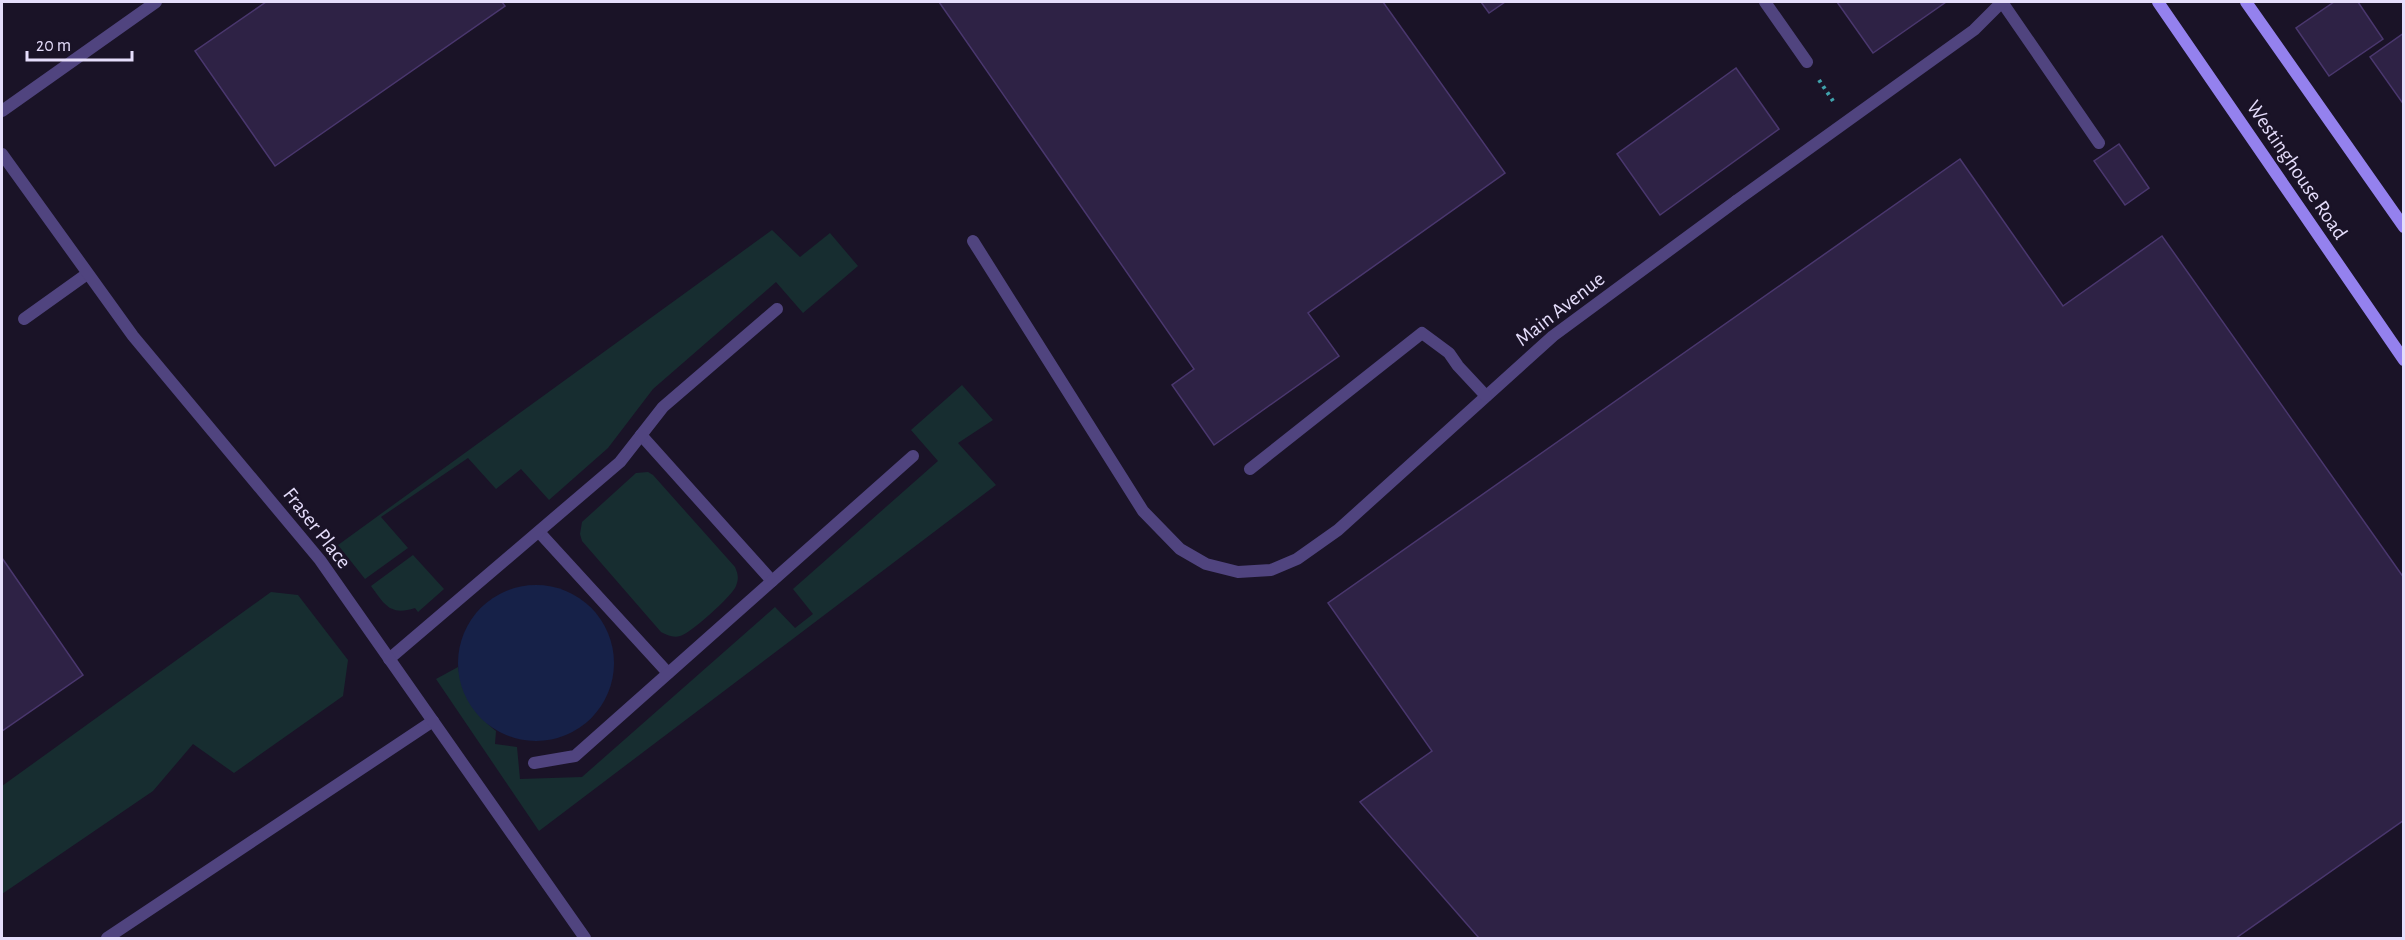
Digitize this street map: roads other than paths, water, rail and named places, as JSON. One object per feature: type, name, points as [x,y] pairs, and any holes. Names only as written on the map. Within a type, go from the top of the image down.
[{"type":"street","points":[[2,111],[156,2]]},
{"type":"street","points":[[1765,2],[1807,62]]},
{"type":"street","points":[[2002,2],[2099,143]]},
{"type":"street","name":"Main Avenue","points":[[973,241],[1143,511],[1180,549],[1206,564],[1238,572],[1271,570],[1297,559],[1338,530],[1553,336],[1974,30],[2002,2]]},
{"type":"street","name":"Westinghouse Road","points":[[2158,2],[2403,360]]},
{"type":"street","points":[[2246,2],[2403,227]]},
{"type":"street","name":"Fraser Place","points":[[2,154],[133,336],[320,560],[585,939]]},
{"type":"street","points":[[24,319],[87,274]]},
{"type":"street","points":[[389,659],[620,462],[663,407],[777,309]]},
{"type":"street","points":[[1250,469],[1422,333],[1449,353],[1486,396]]},
{"type":"street","points":[[641,435],[772,581]]},
{"type":"street","points":[[534,763],[575,756],[913,456]]},
{"type":"street","points":[[539,532],[669,673]]},
{"type":"street","points":[[107,939],[433,721]]},
{"type":"water","points":[[536,585],[566,591],[591,608],[608,633],[614,663],[608,693],[591,718],[566,735],[536,741],[506,735],[481,718],[464,693],[458,663],[464,633],[481,608],[506,591]]}]
